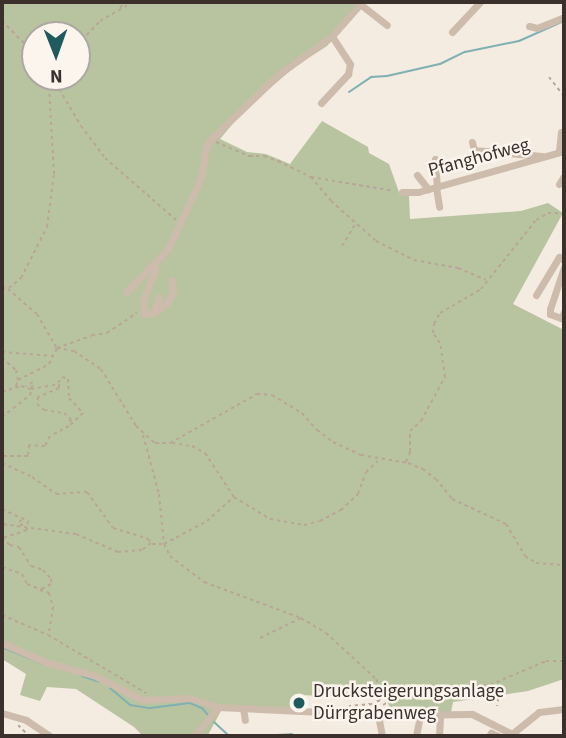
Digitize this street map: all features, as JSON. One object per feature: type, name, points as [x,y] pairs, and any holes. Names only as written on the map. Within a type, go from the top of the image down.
[{"type":"street","points":[[452,32],[480,2]]},
{"type":"street","points":[[172,281],[173,292],[167,303],[154,313],[144,314],[141,309],[150,275],[168,249],[201,178],[206,145],[211,139],[279,74],[332,36],[361,3],[387,25]]},
{"type":"street","points":[[528,26],[537,28],[564,17]]},
{"type":"street","points":[[321,103],[348,74],[350,64],[332,36]]},
{"type":"street","points":[[561,132],[561,151]]},
{"type":"street","points":[[472,142],[474,150],[546,156]]},
{"type":"street","name":"Pfanghofweg","points":[[402,192],[434,187],[561,151]]},
{"type":"street","points":[[435,159],[434,187],[439,207]]},
{"type":"street","points":[[417,174],[434,187]]},
{"type":"street","points":[[559,184],[564,176]]},
{"type":"street","points":[[126,292],[168,249]]},
{"type":"street","points":[[536,295],[559,257],[564,260]]},
{"type":"street","points":[[564,267],[550,314],[561,317],[564,312]]},
{"type":"street","points":[[154,313],[159,297]]},
{"type":"street","points":[[2,643],[27,655],[93,675],[134,698],[148,701],[189,698],[219,707],[382,715],[472,714],[514,735],[539,712],[564,709]]},
{"type":"street","points":[[194,736],[219,707]]},
{"type":"street","points":[[243,708],[245,720]]},
{"type":"street","points":[[2,713],[26,720],[50,736]]},
{"type":"street","points":[[382,715],[382,736]]},
{"type":"street","points":[[439,736],[440,715]]},
{"type":"street","points":[[416,736],[420,716]]},
{"type":"street","points":[[489,736],[491,733],[498,736]]},
{"type":"path","points":[[120,9],[124,2]]},
{"type":"path","points":[[91,30],[100,21],[133,2]]},
{"type":"path","points":[[2,21],[21,40]]},
{"type":"path","points":[[549,77],[564,96]]},
{"type":"path","points":[[8,289],[20,278],[47,228],[54,174],[49,91]]},
{"type":"path","points":[[60,91],[81,126],[105,158],[173,219]]},
{"type":"path","points":[[211,139],[249,156],[264,156],[278,161],[311,177],[402,192]]},
{"type":"path","points":[[311,177],[331,201],[376,241],[414,260],[458,268],[487,281]]},
{"type":"path","points":[[406,463],[410,452],[410,432],[421,421],[445,377],[434,324],[440,313],[474,295],[536,220],[548,213],[564,213]]},
{"type":"path","points":[[342,246],[356,223]]},
{"type":"path","points":[[2,289],[8,289],[37,314],[57,348],[74,351],[101,369],[143,434],[159,494],[164,544],[170,556],[204,582],[301,618],[326,633],[376,679],[382,691],[382,715]]},
{"type":"path","points":[[18,380],[36,373],[54,356],[57,348],[92,335],[107,333],[141,309]]},
{"type":"path","points":[[2,352],[54,356]]},
{"type":"path","points":[[2,358],[16,370],[16,387]]},
{"type":"path","points":[[2,456],[28,456],[29,445],[42,448],[50,436],[69,426],[83,413],[69,398],[68,379],[59,378],[59,388],[38,397],[36,402],[44,410],[69,417],[69,426]]},
{"type":"path","points":[[2,418],[30,396],[33,389],[31,381],[25,387]]},
{"type":"path","points":[[2,392],[16,387],[33,389],[57,384]]},
{"type":"path","points":[[170,443],[257,394],[272,395],[302,412],[317,430],[333,442],[378,460],[406,463],[436,479],[460,504],[478,509],[506,524],[524,556],[536,564],[564,565]]},
{"type":"path","points":[[143,434],[155,443],[192,446],[205,453],[234,497],[278,521],[304,525],[320,521],[341,510],[358,494],[366,472],[378,460]]},
{"type":"path","points":[[2,463],[32,477],[56,494],[87,492],[113,528],[148,539],[150,544]]},
{"type":"path","points":[[2,524],[76,534],[118,552],[142,550],[150,544],[164,544],[207,521],[234,497]]},
{"type":"path","points":[[2,509],[24,517],[29,527]]},
{"type":"path","points":[[23,526],[19,522],[24,517]]},
{"type":"path","points":[[29,527],[2,538],[5,542],[19,547],[31,566],[43,570],[51,579],[42,592]]},
{"type":"path","points":[[2,567],[22,574],[24,582],[49,593],[52,600],[48,635]]},
{"type":"path","points":[[2,615],[48,635],[148,694]]},
{"type":"path","points":[[260,638],[301,618]]},
{"type":"path","points":[[383,705],[405,691],[490,685],[546,661],[564,661]]},
{"type":"path","points":[[490,685],[498,698],[498,706]]},
{"type":"path","points":[[335,713],[336,708],[341,706],[372,704],[380,699]]},
{"type":"green space","points":[[2,2],[367,2],[327,46],[296,66],[245,109],[220,139],[247,152],[266,154],[290,164],[322,121],[368,147],[369,153],[389,164],[400,195],[409,196],[410,219],[521,211],[548,203],[563,213],[513,304],[564,330],[564,679],[528,691],[453,702],[451,712],[393,716],[386,698],[298,695],[291,711],[222,709],[208,735],[232,736],[143,736],[134,727],[76,689],[47,687],[40,701],[20,695],[26,674],[2,659]]},
{"type":"waterway","points":[[349,92],[371,77],[440,64],[465,52],[519,41],[564,21]]},
{"type":"waterway","points":[[2,647],[43,664]]},
{"type":"waterway","points":[[82,676],[99,682]]},
{"type":"waterway","points":[[110,688],[130,705],[150,708],[190,703],[202,708],[208,715]]},
{"type":"waterway","points":[[214,722],[229,736]]},
{"type":"waterway","points":[[258,736],[296,736]]},
{"type":"place","name":"Drucksteigerungsanlage Dürrgrabenweg","points":[[299,703]]}]
